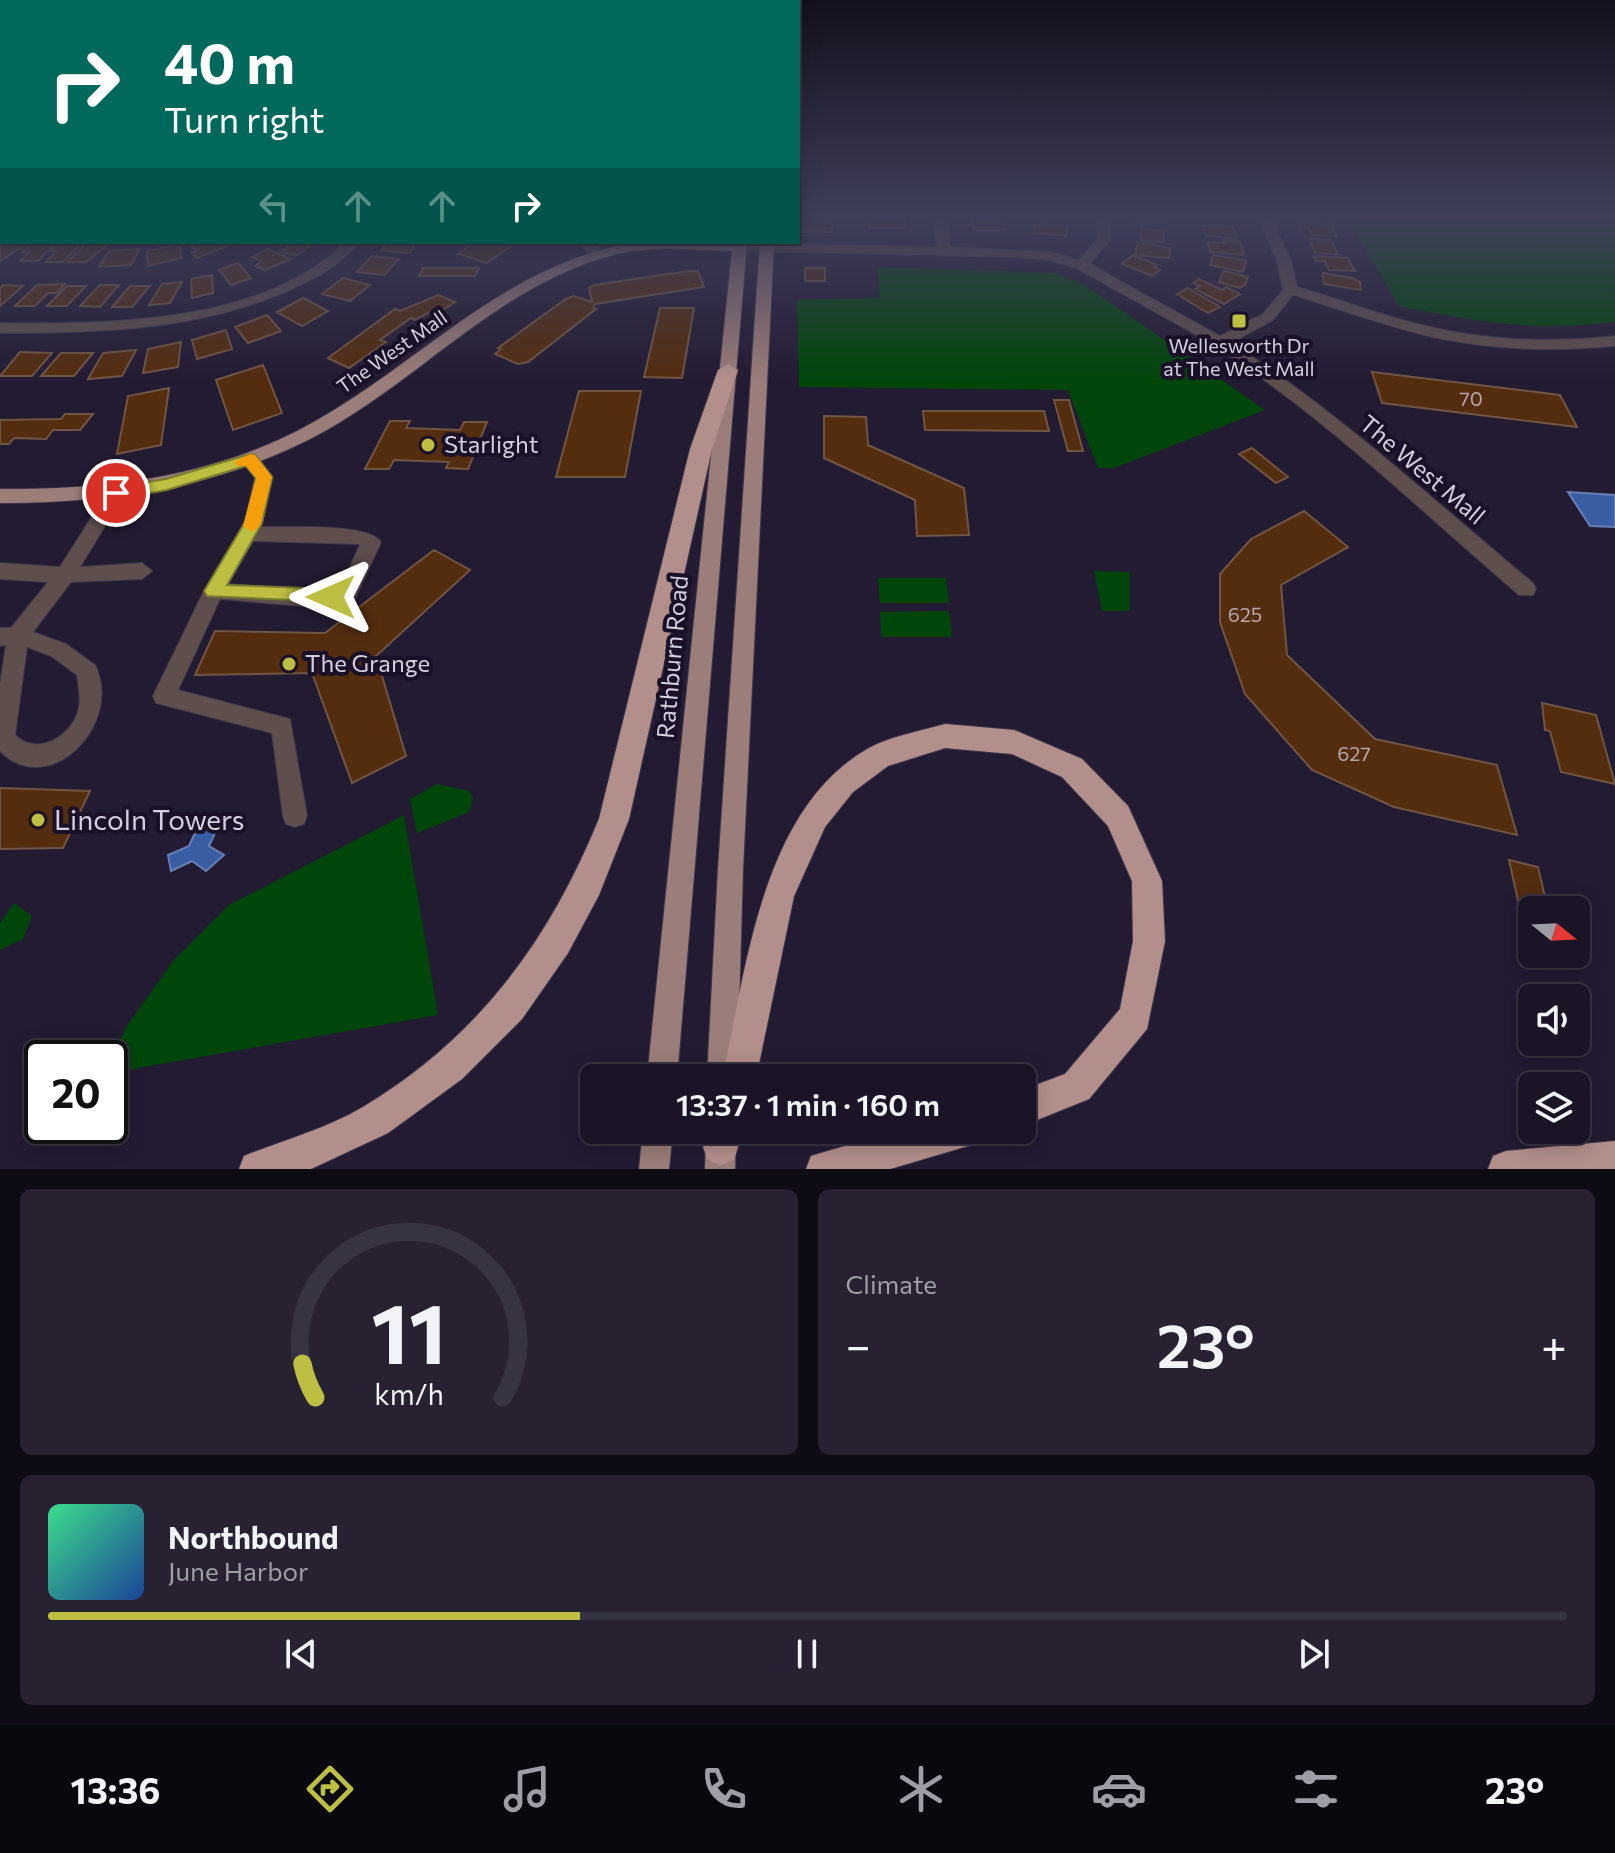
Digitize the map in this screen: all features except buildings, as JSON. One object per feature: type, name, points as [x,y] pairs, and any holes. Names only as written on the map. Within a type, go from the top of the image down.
[{"type":"highway","points":[[257,1169],[313,1150],[375,1120],[450,1067],[510,1007],[557,942],[588,884],[614,819],[701,449],[728,370]]},
{"type":"highway","points":[[734,1064],[786,876],[815,817],[843,783],[880,756],[945,736],[1014,742],[1072,768],[1118,816],[1147,881],[1149,941],[1135,1017],[1077,1087],[1036,1103]]},
{"type":"highway","points":[[824,1169],[914,1144]]},
{"type":"highway","points":[[1506,1169],[1615,1162]]},
{"type":"main road","name":"The West Mall","points":[[0,496],[116,493],[167,484],[250,459],[335,418],[551,272]]},
{"type":"main road","name":"Rathburn Road","points":[[664,1064],[737,272]]},
{"type":"main road","points":[[732,1064],[731,858],[765,349],[766,272]]},
{"type":"main road","points":[[654,1169],[657,1144]]},
{"type":"street","points":[[0,328],[114,329],[193,318],[245,303],[312,272]]},
{"type":"street","name":"The West Mall","points":[[1092,272],[1215,345],[1269,386],[1284,390],[1321,416],[1526,589]]},
{"type":"street","points":[[1215,345],[1268,317],[1282,304],[1290,290],[1286,272]]},
{"type":"street","points":[[1290,290],[1423,330],[1477,341],[1542,348],[1615,341]]},
{"type":"street","points":[[250,459],[264,477],[254,523],[214,591],[164,696],[282,726],[295,816]]},
{"type":"street","points":[[9,636],[72,658],[87,671],[91,708],[87,721],[77,735],[54,752],[22,755],[10,749],[3,739],[9,636],[65,575],[116,493]]},
{"type":"street","points":[[214,591],[314,599],[347,595],[371,542],[360,537],[247,534]]},
{"type":"street","points":[[0,571],[65,575],[142,571]]},
{"type":"green space","points":[[878,272],[1056,273],[1085,285],[1265,410],[1114,468],[1098,468],[1068,390],[799,387],[797,300],[880,298]]},
{"type":"green space","points":[[1378,272],[1615,272],[1615,322],[1532,326],[1454,317],[1399,306]]},
{"type":"green space","points":[[1094,571],[1130,572],[1130,611],[1102,611]]},
{"type":"green space","points":[[878,578],[946,578],[949,603],[880,603]]},
{"type":"green space","points":[[949,611],[952,637],[881,637],[880,612]]},
{"type":"green space","points":[[437,784],[469,791],[473,799],[469,812],[417,833],[410,799]]},
{"type":"green space","points":[[404,815],[438,1015],[128,1070],[128,1040],[120,1040],[127,1026],[173,961],[229,905]]},
{"type":"green space","points":[[14,903],[32,916],[23,939],[0,950],[0,923]]},
{"type":"water","points":[[1568,492],[1615,495],[1615,527],[1590,526]]},
{"type":"water","points":[[202,818],[222,818],[209,846],[224,855],[206,871],[192,861],[171,871],[168,855],[189,846]]},
{"type":"slow traffic","points":[[243,462],[250,459],[264,477],[252,526]]},
{"type":"place","name":"Wellesworth Dr at The West Mall","points":[[1239,321]]},
{"type":"place","name":"Starlight","points":[[428,445]]},
{"type":"place","name":"The Grange","points":[[289,664]]},
{"type":"place","name":"Lincoln Towers","points":[[38,820]]},
{"type":"route","points":[[116,493],[167,484],[250,459],[264,477],[254,523],[214,591],[314,599],[331,597]]}]
